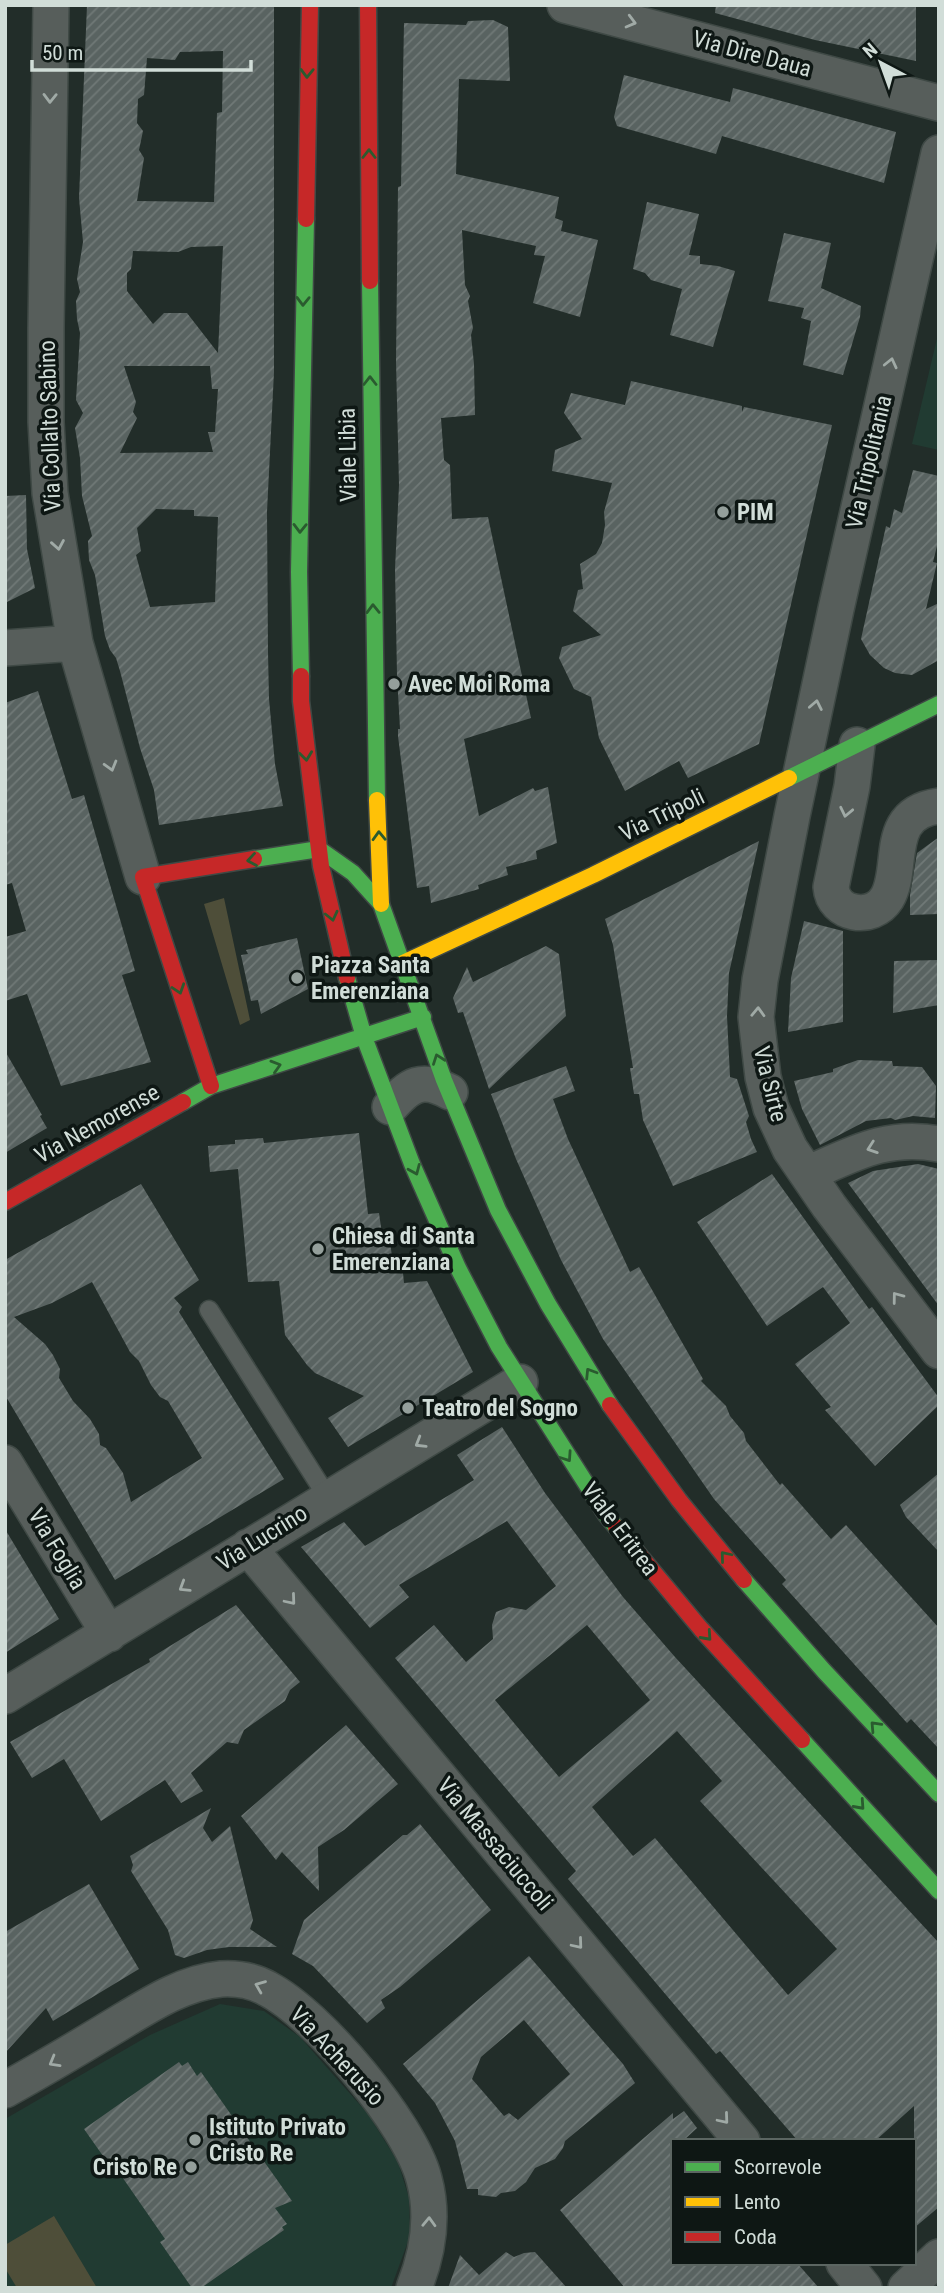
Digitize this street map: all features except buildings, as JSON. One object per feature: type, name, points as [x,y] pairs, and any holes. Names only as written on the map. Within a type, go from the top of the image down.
[{"type":"street","name":"Via Collalto Sabino","points":[[51,5],[46,328],[47,456],[54,526],[75,643],[143,877]]},
{"type":"street","name":"Viale Libia","points":[[310,5],[298,609],[303,732],[319,849]]},
{"type":"street","name":"Viale Libia","points":[[368,5],[371,477],[381,904]]},
{"type":"street","name":"Via Dire Daua","points":[[565,5],[939,103]]},
{"type":"street","name":"Via Tripolitania","points":[[802,772],[836,608],[939,153]]},
{"type":"street","points":[[5,648],[75,643]]},
{"type":"street","name":"Via Tripoli","points":[[403,963],[593,875],[939,704]]},
{"type":"street","points":[[857,745],[852,786],[831,887],[837,905],[860,913],[877,910],[888,896],[898,841],[904,827],[919,813],[939,806]]},
{"type":"street","name":"Via Sirte","points":[[802,772],[760,980],[756,1017],[763,1077],[771,1108],[790,1149],[939,1351]]},
{"type":"street","points":[[319,849],[331,913],[364,1037]]},
{"type":"street","points":[[423,1017],[211,1086],[143,877],[319,849],[353,871],[381,904],[423,1017],[450,1092],[517,1248],[555,1315],[631,1436],[750,1586],[848,1697],[939,1794]]},
{"type":"street","name":"Viale Eritrea","points":[[364,1037],[412,1164],[458,1268],[499,1347],[606,1515],[673,1597],[939,1891]]},
{"type":"street","points":[[390,1107],[405,1091],[416,1085],[430,1083],[450,1092]]},
{"type":"street","name":"Via Nemorense","points":[[5,1202],[211,1086]]},
{"type":"street","points":[[807,1174],[890,1142],[916,1140],[939,1144]]},
{"type":"street","name":"Via Lucrino","points":[[5,1696],[520,1382]]},
{"type":"street","name":"Via Foglia","points":[[5,1463],[109,1634]]},
{"type":"street","name":"Via Massaciuccoli","points":[[247,1547],[740,2139]]},
{"type":"street","name":"Via Acherusio","points":[[5,2090],[157,2001],[187,1987],[232,1979],[245,1980],[269,1989],[304,2016],[350,2064],[383,2105],[416,2157],[428,2196],[429,2225],[428,2242],[414,2288]]},
{"type":"street","points":[[906,2288],[939,2257]]},
{"type":"street","points":[[846,2265],[864,2288]]},
{"type":"lane","points":[[209,1310],[328,1498]]},
{"type":"shaded area","points":[[939,330],[939,450],[912,444]]},
{"type":"shaded area","points":[[224,898],[250,1020],[240,1025],[204,904]]},
{"type":"shaded area","name":"Istituto Privato Cristo Re","points":[[220,2004],[264,2011],[300,2037],[368,2114],[398,2162],[409,2198],[410,2236],[391,2288],[5,2288],[5,2119],[150,2035]]},
{"type":"shaded area","points":[[54,2216],[97,2288],[17,2288],[5,2268],[5,2245]]},
{"type":"traffic: fast","points":[[301,676],[299,572],[306,219]]},
{"type":"traffic: fast","points":[[370,281],[377,800]]},
{"type":"traffic: fast","points":[[789,778],[939,704]]},
{"type":"traffic: fast","points":[[254,859],[319,849],[353,873],[381,904],[444,1080],[498,1210],[548,1304],[610,1405]]},
{"type":"traffic: fast","points":[[347,978],[364,1037],[412,1164],[458,1268],[499,1347],[616,1527]]},
{"type":"traffic: fast","points":[[183,1102],[211,1086],[423,1017]]},
{"type":"traffic: fast","points":[[744,1580],[824,1671],[939,1794]]},
{"type":"traffic: fast","points":[[802,1740],[939,1891]]},
{"type":"traffic: slow","points":[[403,963],[593,875],[789,778]]},
{"type":"traffic: slow","points":[[377,800],[381,904]]},
{"type":"traffic: jam","points":[[306,219],[310,5]]},
{"type":"traffic: jam","points":[[368,5],[370,281]]},
{"type":"traffic: jam","points":[[301,676],[301,701],[321,866],[347,978]]},
{"type":"traffic: jam","points":[[211,1086],[143,877],[254,859]]},
{"type":"traffic: jam","points":[[5,1202],[183,1102]]},
{"type":"traffic: jam","points":[[610,1405],[679,1500],[744,1580]]},
{"type":"traffic: jam","points":[[616,1527],[701,1629],[802,1740]]},
{"type":"place","name":"PIM","points":[[723,512]]},
{"type":"place","name":"Avec Moi Roma","points":[[394,684]]},
{"type":"place","name":"Piazza Santa Emerenziana","points":[[297,978]]},
{"type":"place","name":"Chiesa di Santa Emerenziana","points":[[318,1249]]},
{"type":"place","name":"Teatro del Sogno","points":[[408,1408]]},
{"type":"place","name":"Istituto Privato Cristo Re","points":[[195,2140]]},
{"type":"place","name":"Cristo Re","points":[[191,2167]]}]
